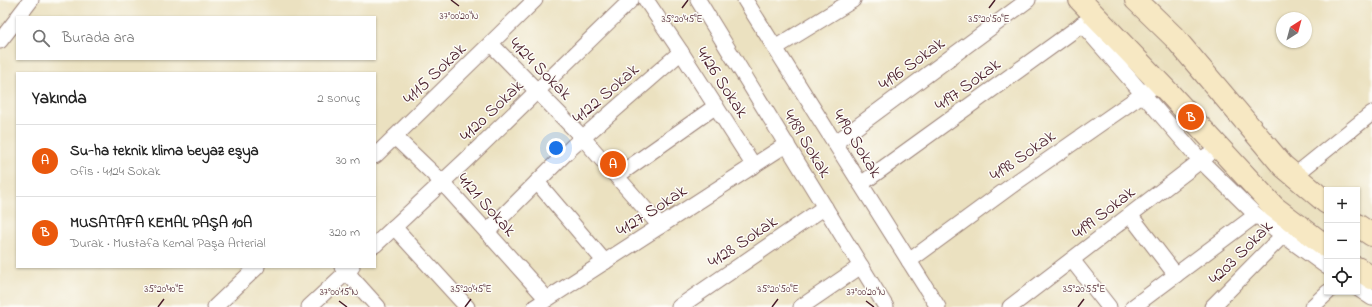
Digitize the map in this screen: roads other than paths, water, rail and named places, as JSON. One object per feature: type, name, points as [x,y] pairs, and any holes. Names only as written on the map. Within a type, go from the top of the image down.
[{"type":"main road","points":[[1136,0],[1174,38],[1283,166],[1324,201]]},
{"type":"main road","points":[[1086,13],[1151,89],[1219,147],[1274,207],[1290,229],[1324,246]]},
{"type":"main road","points":[[1360,227],[1372,235]]},
{"type":"main road","points":[[1360,270],[1372,278]]},
{"type":"street","points":[[19,16],[31,0]]},
{"type":"street","name":"4115 Sokak","points":[[376,155],[536,0]]},
{"type":"street","name":"4120 Sokak","points":[[376,244],[632,0]]},
{"type":"street","name":"4126 Sokak","points":[[646,0],[754,166]]},
{"type":"street","name":"4189 Sokak","points":[[698,0],[886,307]]},
{"type":"street","name":"4190 Sokak","points":[[745,0],[938,307]]},
{"type":"street","points":[[775,48],[853,0]]},
{"type":"street","name":"4196 Sokak","points":[[835,143],[1028,0]]},
{"type":"street","name":"4197 Sokak","points":[[861,184],[1086,13]]},
{"type":"street","points":[[0,41],[16,21]]},
{"type":"street","name":"4124 Sokak","points":[[491,44],[583,138],[660,226]]},
{"type":"street","name":"4122 Sokak","points":[[487,232],[583,138],[681,52]]},
{"type":"street","points":[[1151,89],[1201,161],[1256,216],[1290,229],[1324,263]]},
{"type":"street","name":"4198 Sokak","points":[[910,261],[1018,181],[1151,89]]},
{"type":"street","points":[[617,176],[716,106]]},
{"type":"street","points":[[1294,176],[1372,113]]},
{"type":"street","name":"4121 Sokak","points":[[395,137],[442,182],[487,232],[541,303]]},
{"type":"street","name":"4127 Sokak","points":[[541,303],[787,144]]},
{"type":"street","name":"4199 Sokak","points":[[1010,307],[1219,147]]},
{"type":"street","points":[[537,182],[605,262]]},
{"type":"street","name":"4128 Sokak","points":[[679,307],[825,207]]},
{"type":"street","points":[[1130,215],[1176,275]]},
{"type":"street","points":[[1132,307],[1256,216]]},
{"type":"street","points":[[394,227],[467,307]]},
{"type":"street","name":"4203 Sokak","points":[[1212,307],[1290,229]]},
{"type":"street","points":[[1072,260],[1108,307]]},
{"type":"street","points":[[801,307],[861,266]]},
{"type":"street","points":[[214,307],[256,268]]},
{"type":"street","points":[[309,307],[347,269],[378,307]]},
{"type":"street","points":[[1360,290],[1372,298]]},
{"type":"street","points":[[1312,307],[1325,295]]},
{"type":"place","name":"MUSATAFA KEMAL PAŞA 10A","points":[[1191,117]]},
{"type":"place","name":"Su-ha teknik klima beyaz eşya","points":[[613,164]]}]
